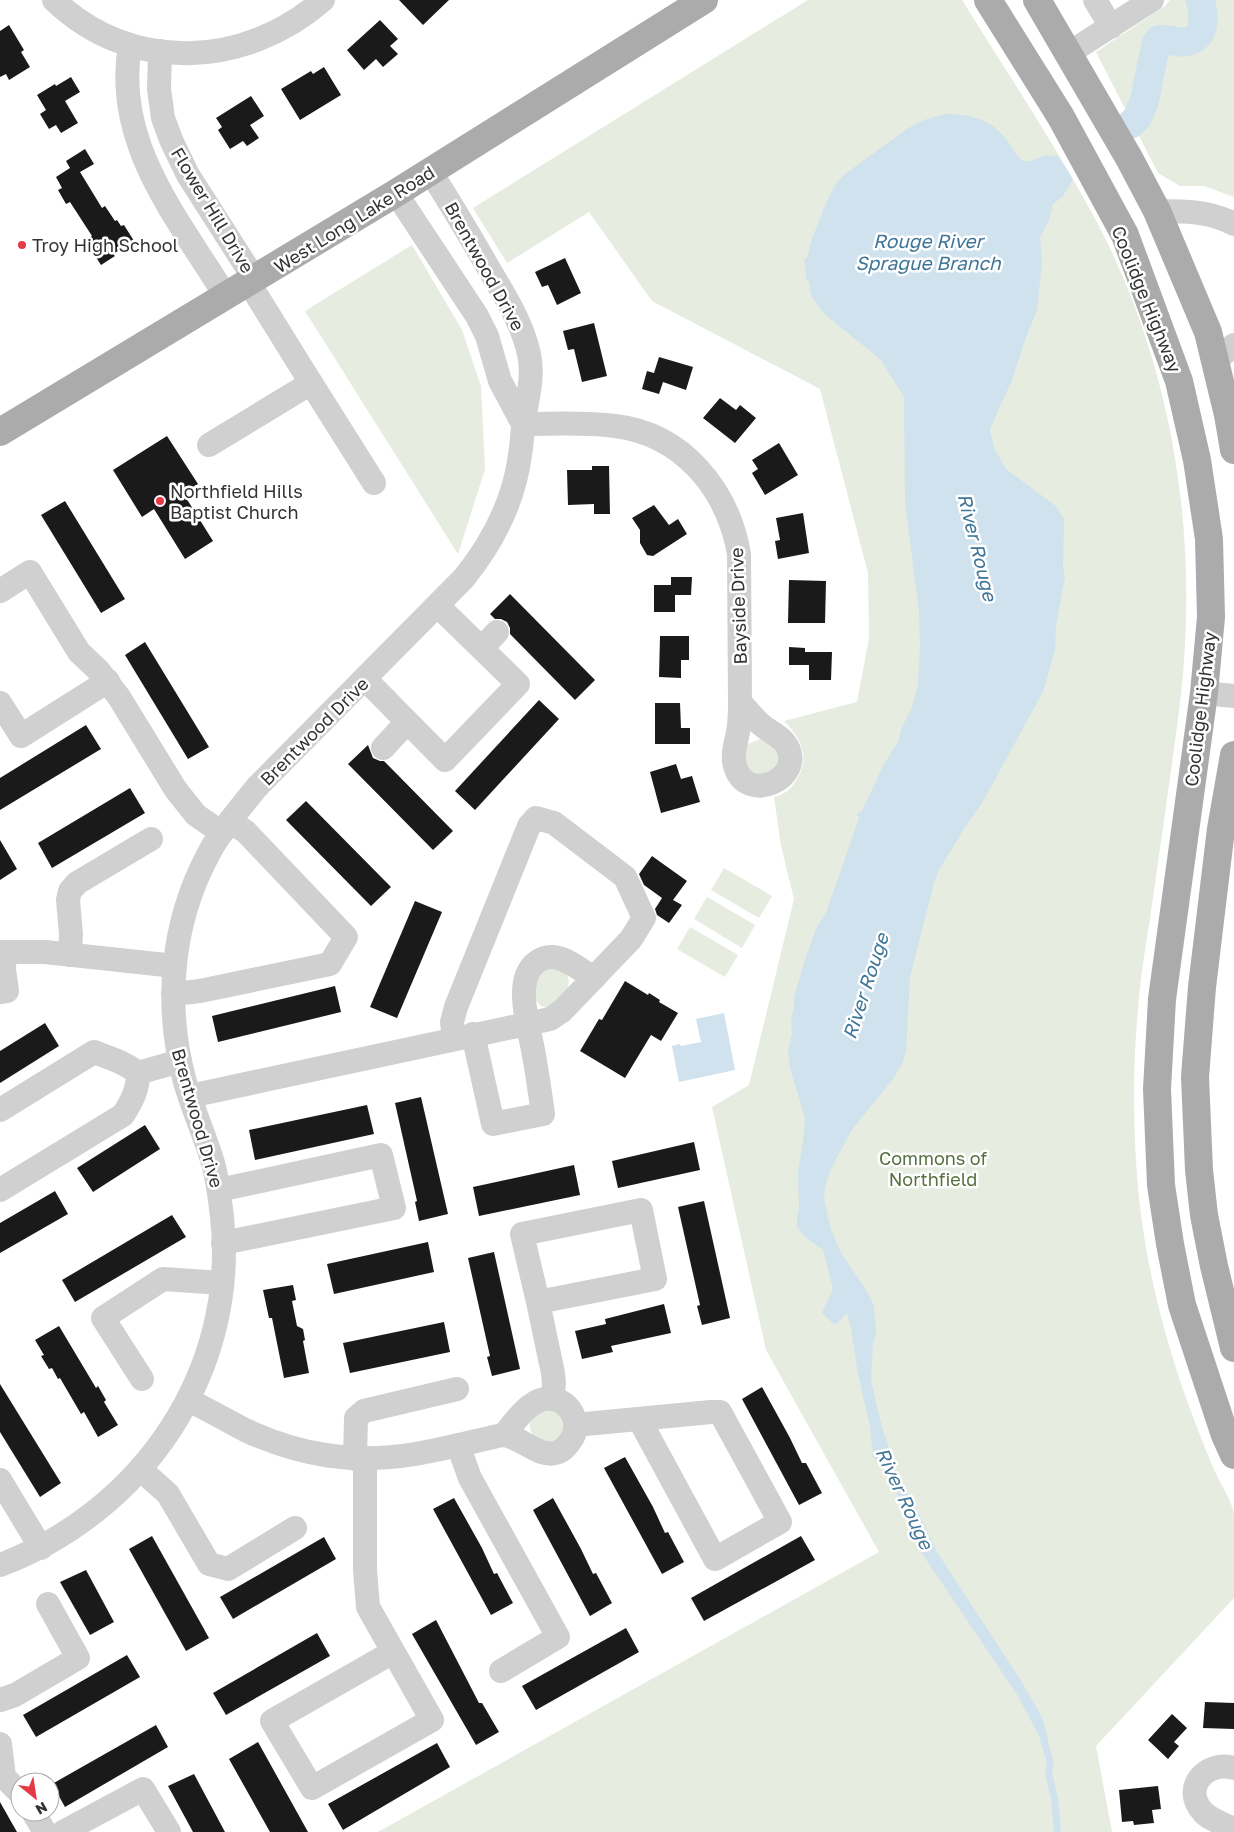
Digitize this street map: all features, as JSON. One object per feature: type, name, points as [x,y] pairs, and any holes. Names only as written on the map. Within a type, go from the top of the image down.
[{"type":"main road","name":"West Long Lake Road","points":[[0,432],[226,297],[704,0]]},
{"type":"main road","name":"Coolidge Highway","points":[[988,0],[1061,118],[1125,235],[1180,381],[1197,460],[1209,539],[1211,617],[1204,694],[1162,999],[1157,1089],[1162,1185],[1182,1305],[1225,1435],[1234,1455]]},
{"type":"main road","points":[[1037,0],[1102,110],[1157,211],[1208,332],[1224,353],[1234,450]]},
{"type":"main road","points":[[1033,72],[1042,78],[1061,76],[1068,70],[1071,57]]},
{"type":"main road","points":[[1061,118],[1072,105],[1082,102],[1091,103],[1102,110]]},
{"type":"main road","points":[[1234,755],[1221,829],[1202,987],[1195,1077],[1198,1161],[1204,1215],[1234,1348]]},
{"type":"street","points":[[54,0],[74,18],[92,29],[130,45],[160,52],[193,54],[249,44],[289,26],[323,0]]},
{"type":"street","points":[[1095,0],[1111,27]]},
{"type":"street","points":[[1071,57],[1111,27],[1152,0]]},
{"type":"street","name":"Flower Hill Drive","points":[[130,45],[126,63],[128,97],[135,135],[142,154],[165,200],[226,297]]},
{"type":"street","name":"Flower Hill Drive","points":[[160,52],[159,88],[163,118],[188,175],[311,383],[374,483]]},
{"type":"street","name":"Brentwood Drive","points":[[0,1565],[41,1548],[63,1536],[100,1509],[121,1490],[140,1469],[168,1432],[188,1400],[211,1340],[222,1284],[222,1219],[213,1165],[180,1061],[174,1032],[173,994],[181,930],[190,897],[209,854],[226,827],[257,787],[438,606],[480,558],[503,516],[513,489],[532,375],[529,355],[519,324],[508,301],[430,171]]},
{"type":"street","name":"Brentwood Drive","points":[[396,192],[477,316],[489,343],[500,380],[523,424]]},
{"type":"street","points":[[1157,211],[1192,211],[1220,218],[1234,224]]},
{"type":"street","points":[[477,316],[508,301]]},
{"type":"street","points":[[210,445],[311,383]]},
{"type":"street","name":"Bayside Drive","points":[[523,424],[577,423],[629,428],[668,444],[682,454],[704,475],[723,502],[736,538],[739,554],[740,702]]},
{"type":"street","points":[[0,591],[30,572],[78,652],[108,681],[186,804],[196,815],[226,827],[246,832],[346,937],[330,964],[200,991],[173,994]]},
{"type":"street","points":[[365,679],[445,760],[518,684],[490,640],[438,606]]},
{"type":"street","points":[[0,703],[21,736],[108,681]]},
{"type":"street","points":[[1204,694],[1234,696]]},
{"type":"street","points":[[382,748],[407,722]]},
{"type":"street","points":[[190,1096],[464,1036],[528,1023],[550,1019],[562,1011],[632,939],[644,918],[624,877],[554,822],[536,818],[528,826],[456,1007],[452,1022],[464,1036],[493,1124],[543,1114],[528,1023],[524,991],[526,975],[531,967],[540,958],[553,957],[565,961],[594,978]]},
{"type":"street","points":[[70,955],[71,934],[68,900],[70,890],[77,883],[151,839]]},
{"type":"street","points":[[0,992],[7,991],[3,952],[45,952],[175,966]]},
{"type":"street","points":[[0,1110],[94,1052],[129,1066],[138,1073]]},
{"type":"street","points":[[138,1073],[180,1061]]},
{"type":"street","points":[[0,1190],[123,1115],[135,1097],[138,1073]]},
{"type":"street","points":[[218,1190],[381,1155],[394,1208],[223,1243]]},
{"type":"street","points":[[538,1302],[655,1279],[641,1210],[522,1234],[553,1373],[552,1399]]},
{"type":"street","points":[[142,1379],[103,1318],[163,1279],[222,1284]]},
{"type":"street","points":[[393,1652],[272,1721],[312,1788],[432,1720],[368,1607],[356,1418],[364,1411],[458,1389]]},
{"type":"street","points":[[188,1400],[245,1430],[288,1447],[320,1455],[360,1459],[393,1458],[504,1435],[530,1406],[544,1399],[552,1399],[567,1406],[572,1412],[575,1425],[574,1436],[570,1443],[558,1452],[549,1454],[540,1452],[504,1435]]},
{"type":"street","points":[[575,1425],[639,1419],[720,1412],[780,1522],[715,1559],[639,1419]]},
{"type":"street","points":[[458,1445],[470,1478],[558,1637],[501,1671]]},
{"type":"street","points":[[140,1469],[168,1494],[210,1564],[228,1568],[295,1528]]},
{"type":"street","points":[[0,1480],[41,1548]]},
{"type":"street","points":[[0,1700],[15,1694],[78,1658],[48,1604]]},
{"type":"street","points":[[0,1744],[8,1783]]},
{"type":"street","points":[[1234,1768],[1223,1765],[1208,1770],[1196,1782],[1195,1794],[1202,1811],[1209,1817],[1234,1829]]},
{"type":"street","points":[[63,1832],[143,1789],[169,1832]]},
{"type":"green space","name":"Commons of Northfield","points":[[808,0],[962,0],[1046,133],[1093,215],[1121,271],[1143,330],[1161,390],[1174,452],[1182,514],[1186,577],[1185,640],[1177,730],[1139,999],[1134,1086],[1136,1161],[1148,1261],[1173,1359],[1183,1391],[1214,1470],[1233,1509],[1234,1598],[1096,1746],[1112,1832],[378,1832],[879,1552],[766,1350],[712,1107],[749,1085],[794,899],[781,846],[774,797],[790,789],[794,784],[802,767],[803,759],[800,743],[796,735],[784,721],[857,702],[869,638],[868,573],[820,389],[652,301],[589,212],[507,263],[473,208]]},
{"type":"green space","points":[[1170,0],[1234,0],[1234,197],[1204,186],[1180,186],[1158,173],[1096,52],[1165,6]]},
{"type":"green space","points":[[412,245],[462,330],[481,386],[485,469],[458,554],[305,311]]},
{"type":"green space","points":[[760,739],[766,740],[779,752],[779,764],[764,776],[746,769],[744,749],[748,744]]},
{"type":"green space","points":[[724,868],[772,896],[759,918],[711,890]]},
{"type":"green space","points":[[707,897],[755,925],[742,948],[694,919]]},
{"type":"green space","points":[[690,927],[738,955],[725,977],[677,949]]},
{"type":"green space","points":[[543,969],[557,969],[566,972],[569,981],[567,995],[546,1007],[541,1006],[535,999],[535,983]]},
{"type":"green space","points":[[542,1407],[561,1411],[567,1430],[554,1444],[533,1436],[531,1431],[531,1420]]},
{"type":"water","name":"Rouge River Sprague Branch","points":[[945,114],[973,117],[989,124],[1003,135],[1017,156],[1024,161],[1031,161],[1045,156],[1058,156],[1073,179],[1063,196],[1052,205],[1049,220],[1040,237],[1042,262],[1037,310],[1012,380],[990,429],[994,448],[1006,469],[1056,506],[1064,519],[1063,566],[1065,577],[1056,625],[1055,650],[1044,689],[982,803],[938,872],[934,883],[910,977],[906,1051],[902,1064],[893,1079],[851,1131],[830,1171],[824,1198],[831,1230],[841,1253],[867,1291],[874,1306],[876,1334],[873,1343],[871,1380],[882,1427],[899,1478],[937,1552],[1020,1679],[1042,1717],[1054,1764],[1052,1772],[1058,1798],[1061,1832],[1054,1832],[1051,1799],[1045,1773],[1047,1763],[1039,1736],[1018,1696],[921,1552],[893,1483],[873,1457],[870,1426],[847,1313],[835,1325],[822,1313],[833,1289],[823,1250],[805,1237],[797,1227],[799,1208],[798,1172],[805,1118],[790,1068],[788,1051],[792,1034],[791,1020],[794,997],[815,931],[827,910],[859,818],[857,814],[862,811],[883,766],[899,740],[901,729],[912,707],[918,685],[920,644],[919,612],[905,502],[904,397],[881,360],[822,312],[810,293],[809,282],[806,279],[805,263],[803,261],[807,258],[826,203],[835,185],[845,174],[907,129],[924,120]]},
{"type":"water","points":[[724,1013],[735,1070],[679,1082],[672,1046],[701,1042],[696,1019]]},
{"type":"building","points":[[399,0],[449,0],[423,25]]},
{"type":"building","points":[[380,20],[398,39],[390,46],[398,54],[383,67],[376,59],[364,70],[347,50]]},
{"type":"building","points":[[9,25],[24,50],[21,52],[30,67],[9,80],[6,74],[0,77],[0,31]]},
{"type":"building","points":[[324,67],[341,95],[300,120],[281,89],[311,71],[313,74]]},
{"type":"building","points":[[71,77],[80,92],[65,101],[78,123],[61,133],[56,125],[49,129],[40,114],[46,110],[37,95]]},
{"type":"building","points":[[251,96],[264,116],[250,125],[259,138],[247,146],[243,141],[230,149],[218,130],[222,127],[216,118]]},
{"type":"building","points":[[85,149],[94,164],[80,172],[102,208],[105,206],[115,221],[117,220],[121,226],[124,225],[134,241],[113,254],[115,256],[101,265],[85,240],[92,236],[70,202],[66,204],[58,190],[62,188],[56,177],[70,168],[66,161]]},
{"type":"building","points":[[565,258],[581,293],[557,305],[548,285],[542,287],[535,272]]},
{"type":"building","points":[[594,323],[607,376],[582,382],[574,349],[568,350],[563,331]]},
{"type":"building","points":[[659,357],[693,367],[686,390],[663,382],[659,394],[642,389],[647,371],[654,373]]},
{"type":"building","points":[[720,398],[736,410],[740,405],[756,418],[735,443],[703,418]]},
{"type":"building","name":"Northfield Hills Baptist Church","points":[[167,436],[198,484],[183,493],[213,541],[185,559],[154,509],[142,517],[113,470]]},
{"type":"building","points":[[779,443],[798,475],[765,495],[752,473],[758,469],[752,460]]},
{"type":"building","points":[[592,466],[609,466],[610,514],[594,514],[594,504],[568,505],[567,470],[592,470]]},
{"type":"building","points":[[65,501],[125,599],[101,613],[41,515]]},
{"type":"building","points":[[654,505],[669,525],[678,519],[687,534],[653,556],[647,555],[640,543],[640,530],[632,518]]},
{"type":"building","points":[[803,513],[809,553],[778,559],[775,541],[780,540],[776,518]]},
{"type":"building","points":[[671,577],[692,577],[691,595],[675,595],[675,612],[654,612],[654,585],[671,585]]},
{"type":"building","points":[[789,580],[826,581],[825,623],[788,623]]},
{"type":"building","points":[[510,594],[595,680],[575,700],[510,634],[507,622],[495,619],[490,614]]},
{"type":"building","points":[[660,636],[689,636],[689,660],[681,660],[681,678],[659,677]]},
{"type":"building","points":[[145,642],[209,747],[188,759],[125,655]]},
{"type":"building","points":[[789,647],[805,648],[805,652],[832,652],[831,680],[809,680],[809,665],[789,665]]},
{"type":"building","points":[[539,700],[559,719],[475,810],[455,791]]},
{"type":"building","points":[[655,703],[680,703],[681,728],[690,728],[690,744],[655,744]]},
{"type":"building","points":[[86,725],[101,749],[0,810],[0,778]]},
{"type":"building","points":[[368,745],[373,758],[384,761],[453,831],[433,850],[348,764]]},
{"type":"building","points":[[676,764],[681,779],[692,776],[700,802],[661,813],[650,772]]},
{"type":"building","points":[[130,788],[145,813],[52,868],[38,843]]},
{"type":"building","points":[[306,801],[391,887],[371,906],[286,820]]},
{"type":"building","points":[[0,840],[17,869],[0,880]]},
{"type":"building","points":[[652,856],[687,881],[673,900],[682,905],[669,923],[657,915],[655,909],[662,898],[644,885],[639,874]]},
{"type":"building","points":[[415,901],[442,912],[397,1018],[370,1007]]},
{"type":"building","points":[[625,981],[648,995],[649,993],[660,1000],[659,1002],[678,1013],[661,1041],[651,1035],[625,1078],[580,1051],[599,1019],[602,1020]]},
{"type":"building","points":[[335,986],[341,1012],[218,1042],[212,1016]]},
{"type":"building","points":[[45,1023],[59,1046],[0,1083],[0,1051]]},
{"type":"building","points":[[421,1097],[448,1214],[419,1221],[415,1202],[417,1201],[395,1103]]},
{"type":"building","points":[[367,1105],[374,1134],[255,1160],[249,1130]]},
{"type":"building","points":[[145,1125],[160,1149],[93,1192],[77,1168]]},
{"type":"building","points":[[694,1142],[700,1170],[618,1188],[612,1161]]},
{"type":"building","points":[[574,1165],[580,1195],[479,1216],[473,1187]]},
{"type":"building","points":[[55,1191],[68,1214],[0,1253],[0,1223]]},
{"type":"building","points":[[704,1201],[730,1318],[702,1325],[697,1306],[700,1305],[678,1207]]},
{"type":"building","points":[[172,1215],[186,1237],[75,1302],[62,1280]]},
{"type":"building","points":[[428,1242],[434,1272],[334,1294],[327,1264]]},
{"type":"building","points":[[494,1252],[520,1369],[492,1376],[487,1357],[490,1356],[468,1258]]},
{"type":"building","points":[[293,1285],[296,1300],[292,1301],[297,1326],[303,1329],[305,1340],[303,1341],[309,1373],[284,1378],[272,1318],[269,1318],[263,1290]]},
{"type":"building","points":[[664,1304],[671,1333],[611,1346],[613,1352],[582,1359],[575,1331],[606,1324],[605,1319]]},
{"type":"building","points":[[444,1322],[450,1352],[350,1373],[343,1343]]},
{"type":"building","points":[[59,1326],[96,1388],[98,1386],[106,1400],[104,1402],[118,1425],[98,1437],[84,1412],[81,1414],[60,1378],[58,1379],[52,1368],[49,1369],[41,1356],[44,1355],[35,1340]]},
{"type":"building","points":[[0,1384],[61,1483],[40,1497],[0,1432]]},
{"type":"building","points":[[762,1387],[802,1463],[806,1463],[822,1493],[799,1505],[742,1399]]},
{"type":"building","points":[[625,1457],[665,1533],[668,1532],[684,1562],[662,1574],[604,1468]]},
{"type":"building","points":[[454,1498],[494,1574],[497,1573],[513,1603],[491,1615],[433,1509]]},
{"type":"building","points":[[553,1498],[593,1574],[596,1573],[612,1603],[590,1616],[533,1510]]},
{"type":"building","points":[[152,1536],[209,1638],[186,1651],[129,1549]]},
{"type":"building","points":[[801,1536],[815,1560],[704,1621],[691,1598]]},
{"type":"building","points":[[324,1537],[336,1559],[233,1619],[220,1597]]},
{"type":"building","points":[[86,1570],[114,1622],[90,1635],[60,1582]]},
{"type":"building","points":[[436,1620],[479,1703],[482,1703],[499,1732],[476,1745],[412,1634]]},
{"type":"building","points":[[626,1628],[639,1652],[536,1710],[522,1686]]},
{"type":"building","points":[[317,1633],[330,1656],[226,1715],[213,1693]]},
{"type":"building","points":[[127,1655],[140,1677],[36,1737],[23,1715]]},
{"type":"building","points":[[1205,1702],[1234,1703],[1234,1729],[1203,1728]]},
{"type":"building","points":[[1172,1714],[1187,1728],[1174,1742],[1179,1746],[1168,1759],[1148,1740]]},
{"type":"building","points":[[156,1725],[168,1747],[65,1807],[60,1798],[60,1779]]},
{"type":"building","points":[[258,1742],[308,1832],[270,1832],[229,1759]]},
{"type":"building","points":[[437,1743],[450,1767],[343,1830],[328,1804]]},
{"type":"building","points":[[194,1774],[225,1832],[193,1832],[168,1786]]},
{"type":"building","points":[[1158,1786],[1161,1809],[1152,1810],[1154,1823],[1134,1825],[1133,1821],[1122,1822],[1119,1790]]},
{"type":"building","points":[[0,1802],[17,1832],[0,1832]]},
{"type":"waterway","name":"River Rouge","points":[[1131,124],[1137,118],[1144,102],[1156,44],[1159,40],[1183,42],[1191,41],[1196,37],[1200,32],[1203,20],[1200,0]]},
{"type":"place","name":"Troy High School","points":[[22,245]]},
{"type":"place","name":"Northfield Hills Baptist Church","points":[[160,501]]}]
